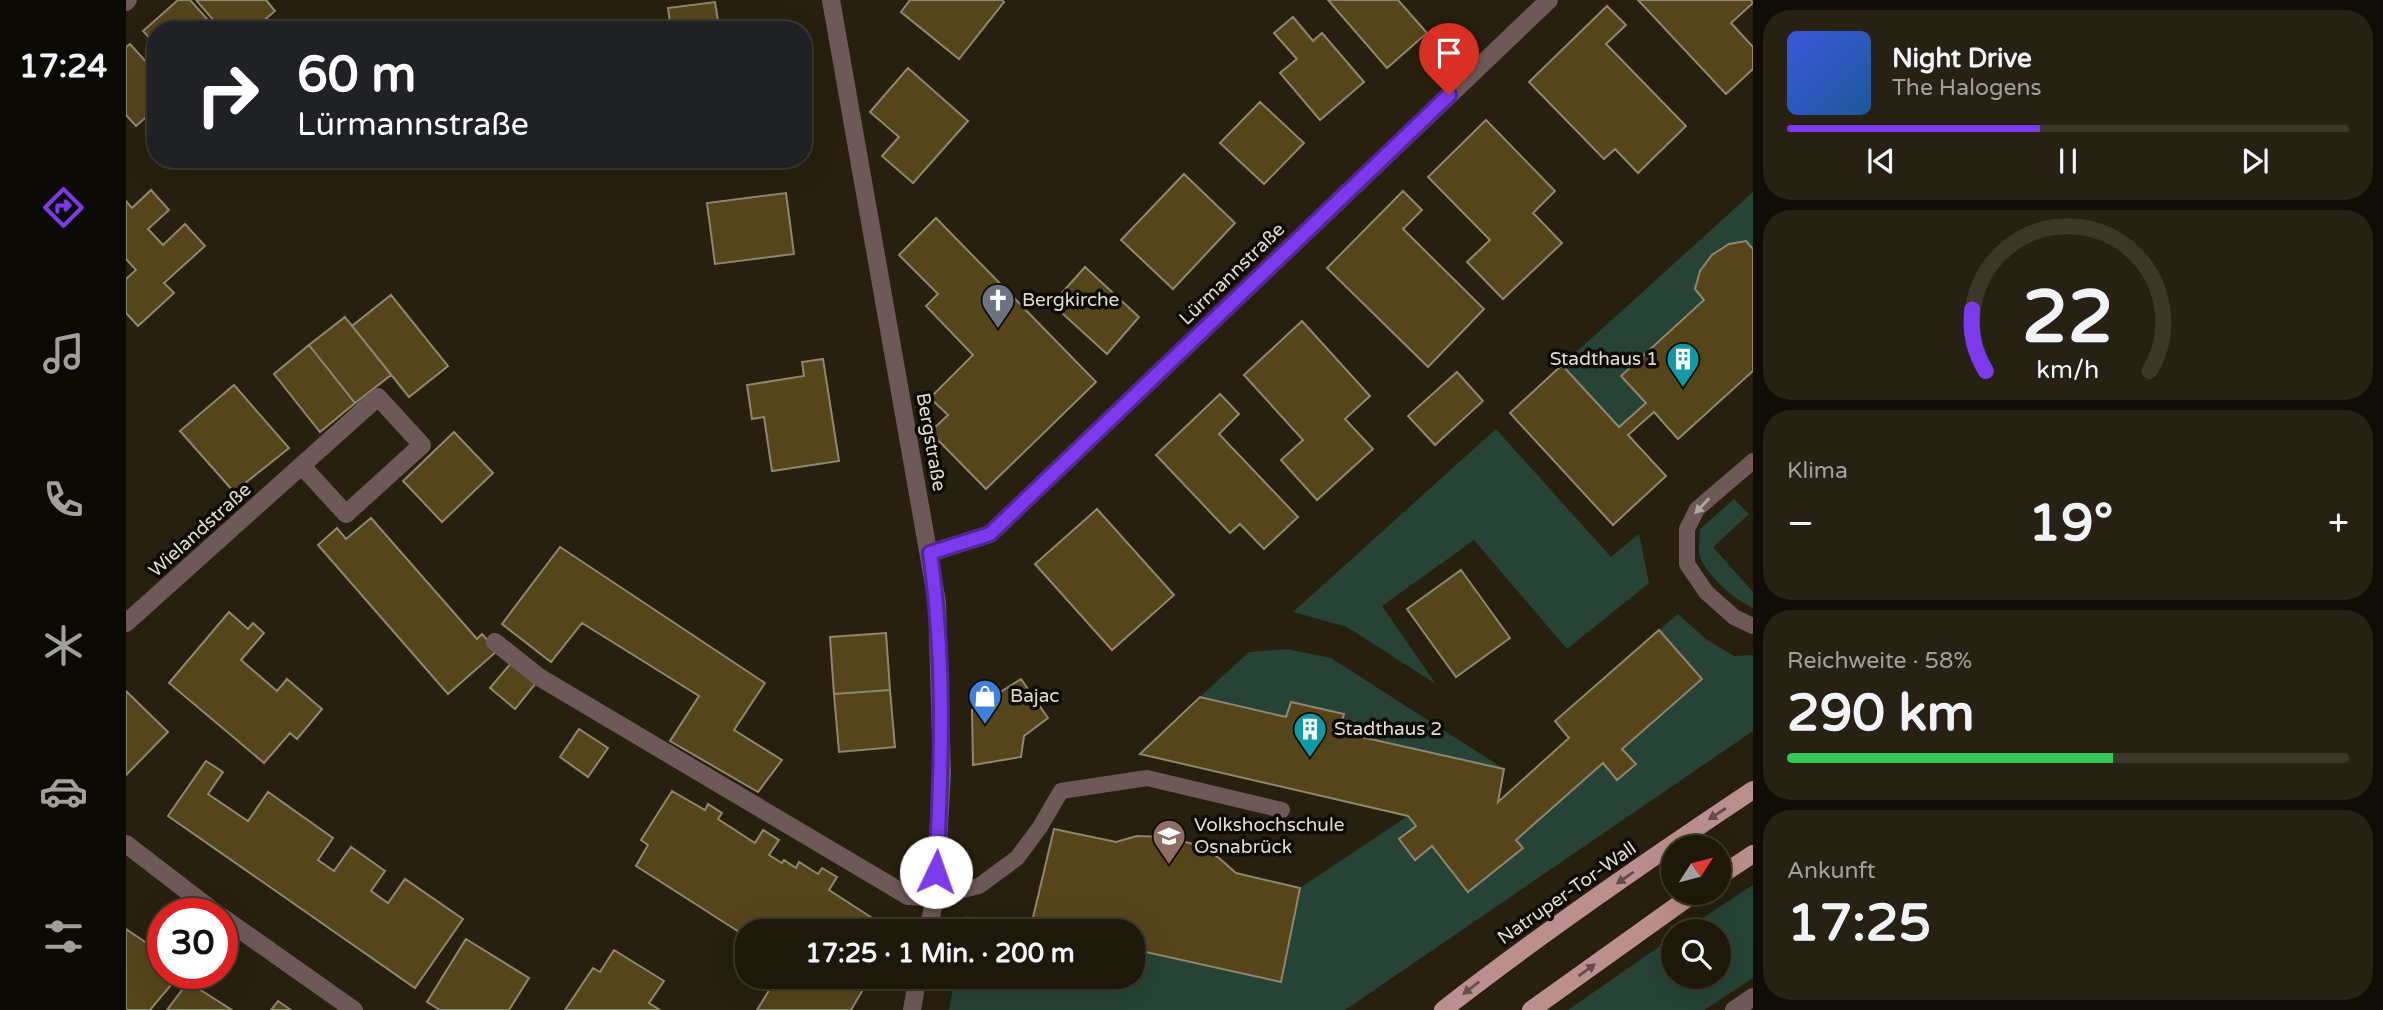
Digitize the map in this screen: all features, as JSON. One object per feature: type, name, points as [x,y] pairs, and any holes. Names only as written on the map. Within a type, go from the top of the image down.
[{"type":"main road","name":"Natruper-Tor-Wall","points":[[1443,1010],[1498,967],[1680,838],[1753,790]]},
{"type":"main road","points":[[1731,868],[1753,853]]},
{"type":"main road","points":[[1531,1010],[1678,905]]},
{"type":"street","name":"Bergstraße","points":[[831,0],[937,602],[942,773],[935,897],[930,919]]},
{"type":"street","name":"Lürmannstraße","points":[[930,553],[990,534],[1549,0]]},
{"type":"street","name":"Wielandstraße","points":[[126,623],[378,397],[422,445],[346,514],[302,466]]},
{"type":"street","points":[[495,642],[539,677],[908,896],[935,897]]},
{"type":"street","points":[[126,845],[196,898]]},
{"type":"street","points":[[238,928],[354,1010]]},
{"type":"street","points":[[912,1010],[916,989]]},
{"type":"street","points":[[1734,1010],[1753,997]]},
{"type":"lane","points":[[1753,461],[1697,509],[1687,529],[1686,564],[1706,592],[1734,617],[1753,626]]},
{"type":"lane","points":[[935,897],[979,887],[1017,858],[1040,827],[1061,791],[1147,778],[1282,810]]},
{"type":"green space","points":[[1753,192],[1753,249],[1746,241],[1736,243],[1719,250],[1707,262],[1695,289],[1704,300],[1622,376],[1646,403],[1619,427],[1562,365]]},
{"type":"green space","points":[[1496,429],[1611,557],[1639,534],[1649,583],[1567,649],[1474,540],[1382,606],[1436,684],[1347,627],[1293,612]]},
{"type":"green space","points":[[1734,499],[1749,514],[1713,547],[1753,592],[1753,608],[1730,594],[1716,580],[1699,554],[1700,529]]},
{"type":"green space","points":[[1678,614],[1707,640],[1734,656],[1753,655],[1753,731],[1345,1010],[949,1010],[953,989],[1145,989],[1145,952],[1281,982],[1300,888],[1408,816],[1416,826],[1399,840],[1414,859],[1432,846],[1468,892],[1522,849],[1516,840],[1603,763],[1617,780],[1635,764],[1622,749],[1701,679],[1659,630]]},
{"type":"green space","points":[[1287,649],[1331,658],[1504,769],[1339,732],[1343,714],[1291,702],[1286,717],[1200,697],[1249,652]]},
{"type":"green space","points":[[1753,885],[1753,978],[1704,1010],[1568,1010],[1661,945],[1661,989],[1731,989],[1731,919],[1701,919],[1723,905],[1731,905],[1731,899]]},
{"type":"building","points":[[178,0],[190,0],[209,21],[154,21]]},
{"type":"building","points":[[196,0],[266,0],[275,11],[263,21],[214,21]]},
{"type":"building","points":[[910,0],[1004,2],[959,59],[901,12]]},
{"type":"building","points":[[1328,0],[1398,0],[1427,33],[1387,68]]},
{"type":"building","points":[[1638,0],[1751,0],[1753,3],[1731,23],[1753,47],[1753,69],[1726,94]]},
{"type":"building","points":[[715,2],[718,21],[670,21],[668,8]]},
{"type":"building","points":[[1607,6],[1626,25],[1606,44],[1686,126],[1638,173],[1615,149],[1604,159],[1529,82]]},
{"type":"building","points":[[1293,17],[1313,41],[1322,33],[1364,82],[1320,120],[1280,73],[1297,59],[1274,33]]},
{"type":"building","points":[[130,44],[147,63],[147,116],[136,126],[126,115],[126,47]]},
{"type":"building","points":[[908,68],[968,121],[913,183],[882,156],[899,137],[870,112]]},
{"type":"building","points":[[1260,102],[1304,143],[1264,184],[1220,143]]},
{"type":"building","points":[[1486,120],[1555,191],[1533,213],[1562,243],[1503,299],[1467,262],[1490,240],[1428,177]]},
{"type":"building","points":[[1184,174],[1235,223],[1173,289],[1121,240]]},
{"type":"building","points":[[151,190],[169,210],[148,229],[163,245],[185,224],[205,246],[164,283],[174,293],[138,326],[126,313],[126,279],[136,270],[126,259],[126,201],[132,208]]},
{"type":"building","points":[[1403,191],[1422,210],[1403,229],[1484,309],[1428,367],[1327,268]]},
{"type":"building","points":[[786,193],[794,254],[715,264],[707,203]]},
{"type":"building","name":"Bergkirche","points":[[936,218],[1096,382],[986,489],[930,432],[948,415],[930,398],[973,355],[926,306],[938,294],[899,255]]},
{"type":"building","name":"Stadthaus 1","points":[[1746,241],[1753,249],[1753,371],[1678,439],[1654,412],[1628,435],[1666,476],[1613,525],[1510,413],[1562,365],[1619,427],[1646,403],[1621,376],[1704,300],[1695,289],[1700,271],[1712,255],[1729,244]]},
{"type":"building","points":[[1085,267],[1139,317],[1107,354],[1052,304]]},
{"type":"building","points":[[391,295],[448,366],[409,397],[352,326]]},
{"type":"building","points":[[345,317],[391,375],[355,403],[309,345]]},
{"type":"building","points":[[1302,321],[1370,396],[1345,419],[1373,449],[1317,500],[1281,460],[1303,440],[1244,375]]},
{"type":"building","points":[[309,345],[355,403],[320,432],[274,374]]},
{"type":"building","points":[[823,359],[839,461],[772,471],[764,417],[752,419],[747,385],[804,376],[802,362]]},
{"type":"building","points":[[1457,372],[1483,401],[1435,445],[1408,416]]},
{"type":"building","points":[[234,385],[289,448],[234,492],[180,431]]},
{"type":"building","points":[[1220,394],[1239,414],[1219,434],[1298,517],[1264,549],[1240,524],[1230,533],[1156,455]]},
{"type":"building","points":[[454,432],[493,473],[442,522],[403,481]]},
{"type":"building","points":[[1097,509],[1174,595],[1112,650],[1035,564]]},
{"type":"building","points":[[371,518],[477,639],[482,634],[497,651],[448,694],[318,545],[337,528],[346,539]]},
{"type":"building","points":[[560,547],[765,683],[734,730],[782,760],[758,792],[670,741],[699,696],[582,623],[551,662],[502,624]]},
{"type":"building","points":[[1461,570],[1510,638],[1456,677],[1407,609]]},
{"type":"building","points":[[229,612],[248,629],[253,623],[264,633],[241,660],[277,691],[287,679],[322,709],[297,739],[290,733],[264,763],[169,683]]},
{"type":"building","name":"Stadthaus 2","points":[[1659,630],[1702,679],[1622,749],[1636,764],[1617,780],[1603,763],[1516,840],[1523,848],[1468,892],[1432,846],[1415,860],[1399,839],[1416,826],[1408,816],[1140,754],[1200,697],[1286,717],[1291,702],[1344,714],[1339,732],[1504,769],[1498,802],[1569,738],[1555,721]]},
{"type":"building","points":[[886,633],[890,690],[834,694],[830,637]]},
{"type":"building","points":[[511,663],[535,684],[515,709],[490,688]]},
{"type":"building","points":[[1021,679],[1048,718],[1024,736],[1021,757],[973,765],[972,710]]},
{"type":"building","points":[[890,690],[895,747],[839,752],[834,694]]},
{"type":"building","points":[[126,691],[168,732],[126,775]]},
{"type":"building","points":[[579,729],[608,748],[588,777],[560,757]]},
{"type":"building","points":[[206,761],[223,772],[208,794],[248,821],[268,792],[333,838],[318,860],[334,871],[351,847],[385,871],[371,891],[388,903],[405,879],[463,919],[415,988],[168,816]]},
{"type":"building","points":[[672,791],[705,810],[708,804],[722,813],[718,819],[755,843],[763,830],[779,840],[769,855],[796,868],[799,862],[818,874],[822,868],[837,877],[829,890],[874,919],[735,919],[735,929],[636,866],[648,845],[641,840]]},
{"type":"building","points":[[1054,829],[1116,842],[1137,836],[1166,837],[1197,845],[1219,858],[1236,873],[1300,888],[1281,982],[1145,952],[1145,919],[1033,919]]},
{"type":"building","points":[[126,929],[147,943],[147,989],[168,989],[150,1010],[126,1010]]},
{"type":"building","points":[[466,939],[529,978],[509,1010],[440,1010],[427,1002]]},
{"type":"building","points":[[614,950],[664,981],[649,1003],[660,1010],[565,1010],[593,968],[600,972]]},
{"type":"building","points":[[183,989],[199,989],[232,1010],[167,1010]]},
{"type":"building","points":[[770,989],[863,989],[851,1010],[757,1010]]},
{"type":"building","points":[[278,1001],[291,1010],[271,1010]]},
{"type":"place","name":"Bergkirche","points":[[998,330]]},
{"type":"place","name":"Stadthaus 1","points":[[1683,389]]},
{"type":"place","name":"Bajac","points":[[985,726]]},
{"type":"place","name":"Stadthaus 2","points":[[1310,759]]},
{"type":"place","name":"Volkshochschule Osnabrück","points":[[1169,866]]},
{"type":"route","points":[[936,872],[942,773],[937,602],[930,553],[990,534],[1449,95]]}]
